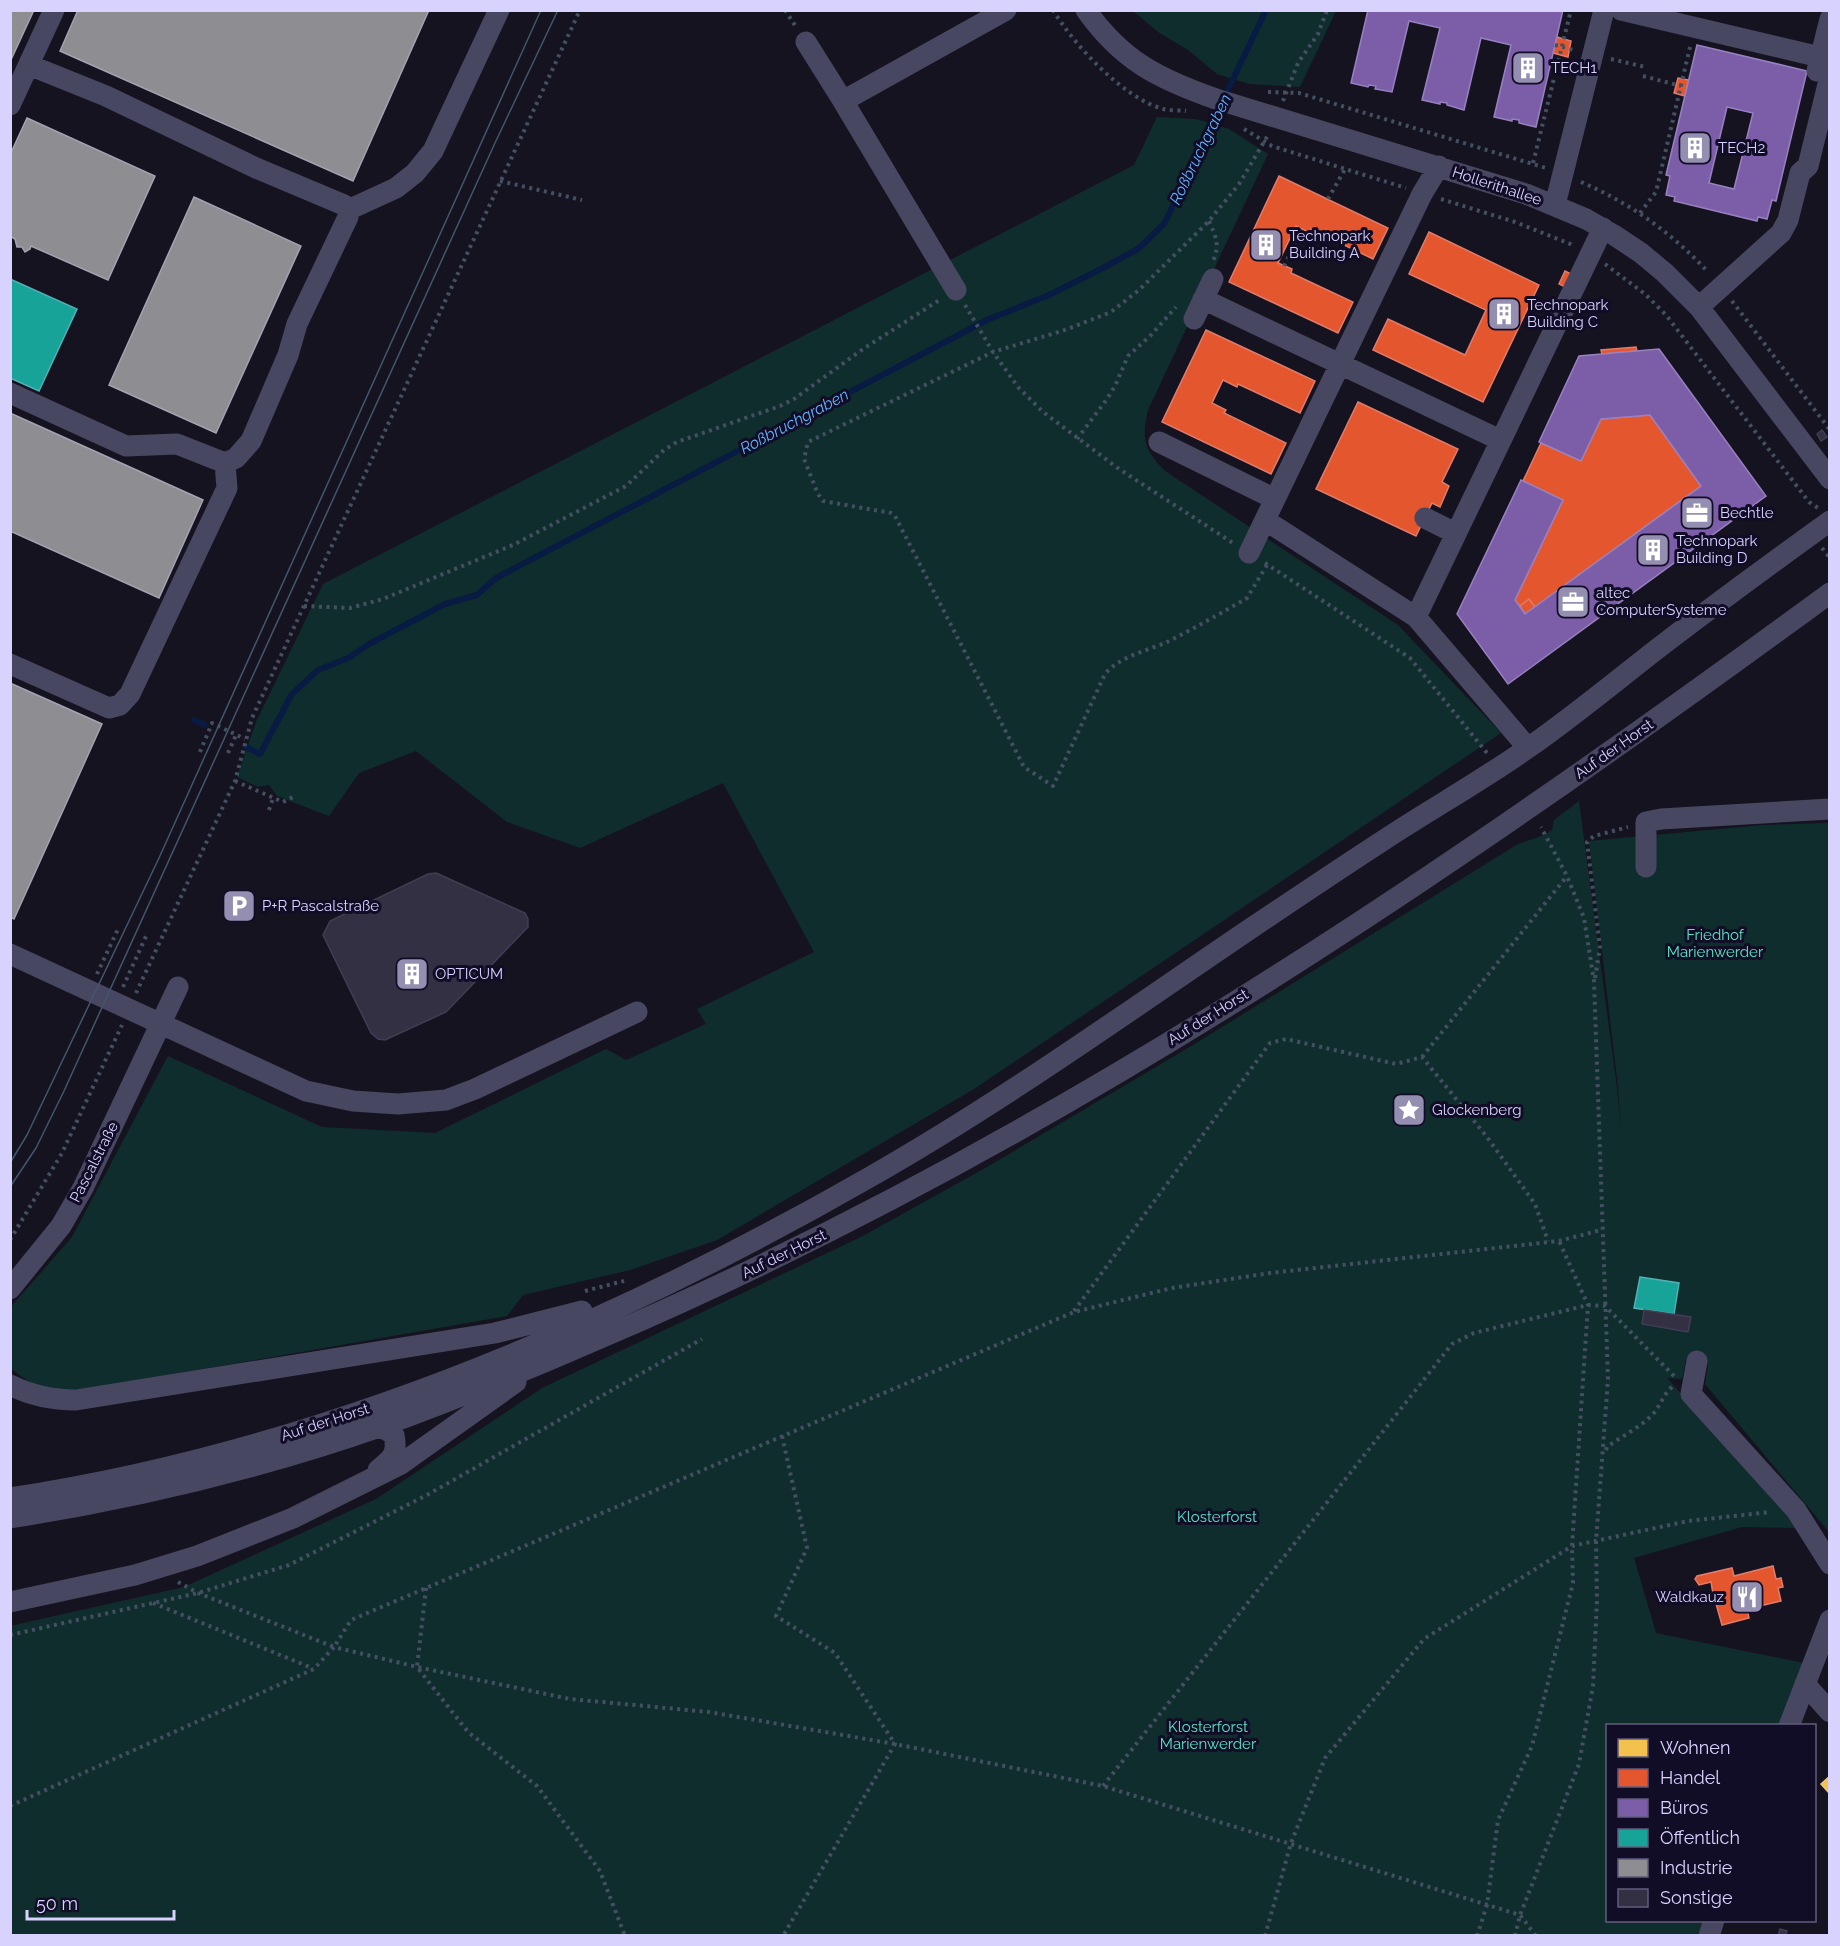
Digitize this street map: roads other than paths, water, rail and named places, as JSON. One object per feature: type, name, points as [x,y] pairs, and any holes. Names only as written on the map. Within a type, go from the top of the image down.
[{"type":"street","points":[[10,105],[54,10]]},
{"type":"street","points":[[348,210],[396,188],[415,174],[433,151],[499,10]]},
{"type":"street","points":[[843,100],[1006,10]]},
{"type":"street","name":"Hollerithallee","points":[[1086,10],[1109,38],[1135,61],[1172,83],[1227,109],[1439,166],[1555,205],[1603,228],[1641,253],[1699,307],[1830,479]]},
{"type":"street","points":[[1555,205],[1604,10]]},
{"type":"street","points":[[1621,10],[1820,57]]},
{"type":"street","points":[[1699,307],[1781,232],[1788,220],[1800,173],[1796,162],[1830,19]]},
{"type":"street","points":[[806,42],[956,290]]},
{"type":"street","points":[[10,393],[126,446],[177,444],[225,463],[236,458],[251,441],[288,355],[297,324],[348,217],[348,210],[344,205],[256,168],[106,96],[29,65]]},
{"type":"street","points":[[1800,173],[1808,166],[1830,76]]},
{"type":"street","points":[[1249,553],[1422,194],[1439,166]]},
{"type":"street","points":[[1416,617],[1603,228]]},
{"type":"street","points":[[1194,319],[1212,271]]},
{"type":"street","points":[[1203,299],[1500,440]]},
{"type":"street","points":[[1159,442],[1275,499]]},
{"type":"street","points":[[10,664],[109,708],[120,705],[130,694],[227,488],[225,463]]},
{"type":"street","name":"Auf der Horst","points":[[10,1498],[169,1467],[310,1428],[377,1405],[514,1353],[660,1288],[789,1222],[872,1176],[1060,1059],[1525,744],[1705,612],[1820,518]]},
{"type":"street","points":[[1425,519],[1455,533]]},
{"type":"street","points":[[1264,520],[1416,617],[1525,744]]},
{"type":"street","name":"Auf der Horst","points":[[10,1518],[177,1486],[282,1457],[380,1426],[542,1363],[668,1309],[793,1250],[887,1202],[1085,1093],[1395,899],[1552,793],[1830,593]]},
{"type":"street","points":[[1646,867],[1646,822],[1662,819],[1830,809]]},
{"type":"street","points":[[10,954],[306,1091],[353,1101],[398,1104],[446,1100],[475,1089],[638,1011]]},
{"type":"street","name":"Pascalstraße","points":[[10,1289],[61,1226],[84,1188],[178,987]]},
{"type":"street","name":"Auf der Horst","points":[[10,1385],[36,1397],[55,1400],[87,1399],[495,1333],[569,1315],[660,1288]]},
{"type":"street","points":[[1697,1361],[1691,1394],[1797,1510],[1830,1564]]},
{"type":"street","name":"Auf der Horst","points":[[10,1602],[135,1575],[197,1556],[293,1518],[401,1464],[542,1363]]},
{"type":"street","name":"Auf der Horst","points":[[364,1482],[394,1454],[396,1447],[394,1436],[380,1426]]},
{"type":"street","points":[[1789,1724],[1830,1620]]},
{"type":"street","points":[[1805,1684],[1830,1712]]},
{"type":"waterway","name":"Roßbruchgraben","points":[[246,747],[260,754],[292,694],[318,670],[348,658],[369,644],[445,604],[477,595],[496,578],[987,320],[1049,295],[1138,249],[1164,224],[1266,10]]},
{"type":"waterway","name":"Roßbruchgraben","points":[[194,720],[205,725]]},
{"type":"tram line","points":[[10,1163],[27,1135],[159,858],[541,10]]},
{"type":"tram line","points":[[10,1187],[36,1148],[64,1091],[495,143],[558,10]]},
{"type":"place","name":"TECH1","points":[[1528,68]]},
{"type":"place","name":"TECH2","points":[[1695,148]]},
{"type":"place","name":"Technopark Building A","points":[[1266,245]]},
{"type":"place","name":"Technopark Building C","points":[[1504,314]]},
{"type":"place","name":"Bechtle","points":[[1697,513]]},
{"type":"place","name":"Technopark Building D","points":[[1653,550]]},
{"type":"place","name":"altec ComputerSysteme","points":[[1573,602]]},
{"type":"place","name":"P+R Pascalstraße","points":[[239,906]]},
{"type":"place","name":"OPTICUM","points":[[412,974]]},
{"type":"place","name":"Glockenberg","points":[[1409,1110]]},
{"type":"place","name":"Waldkauz","points":[[1747,1597]]},
{"type":"park label","name":"Friedhof Marienwerder","points":[[1715,944]]},
{"type":"park label","name":"Klosterforst","points":[[1217,1517]]},
{"type":"park label","name":"Klosterforst Marienwerder","points":[[1208,1736]]}]
